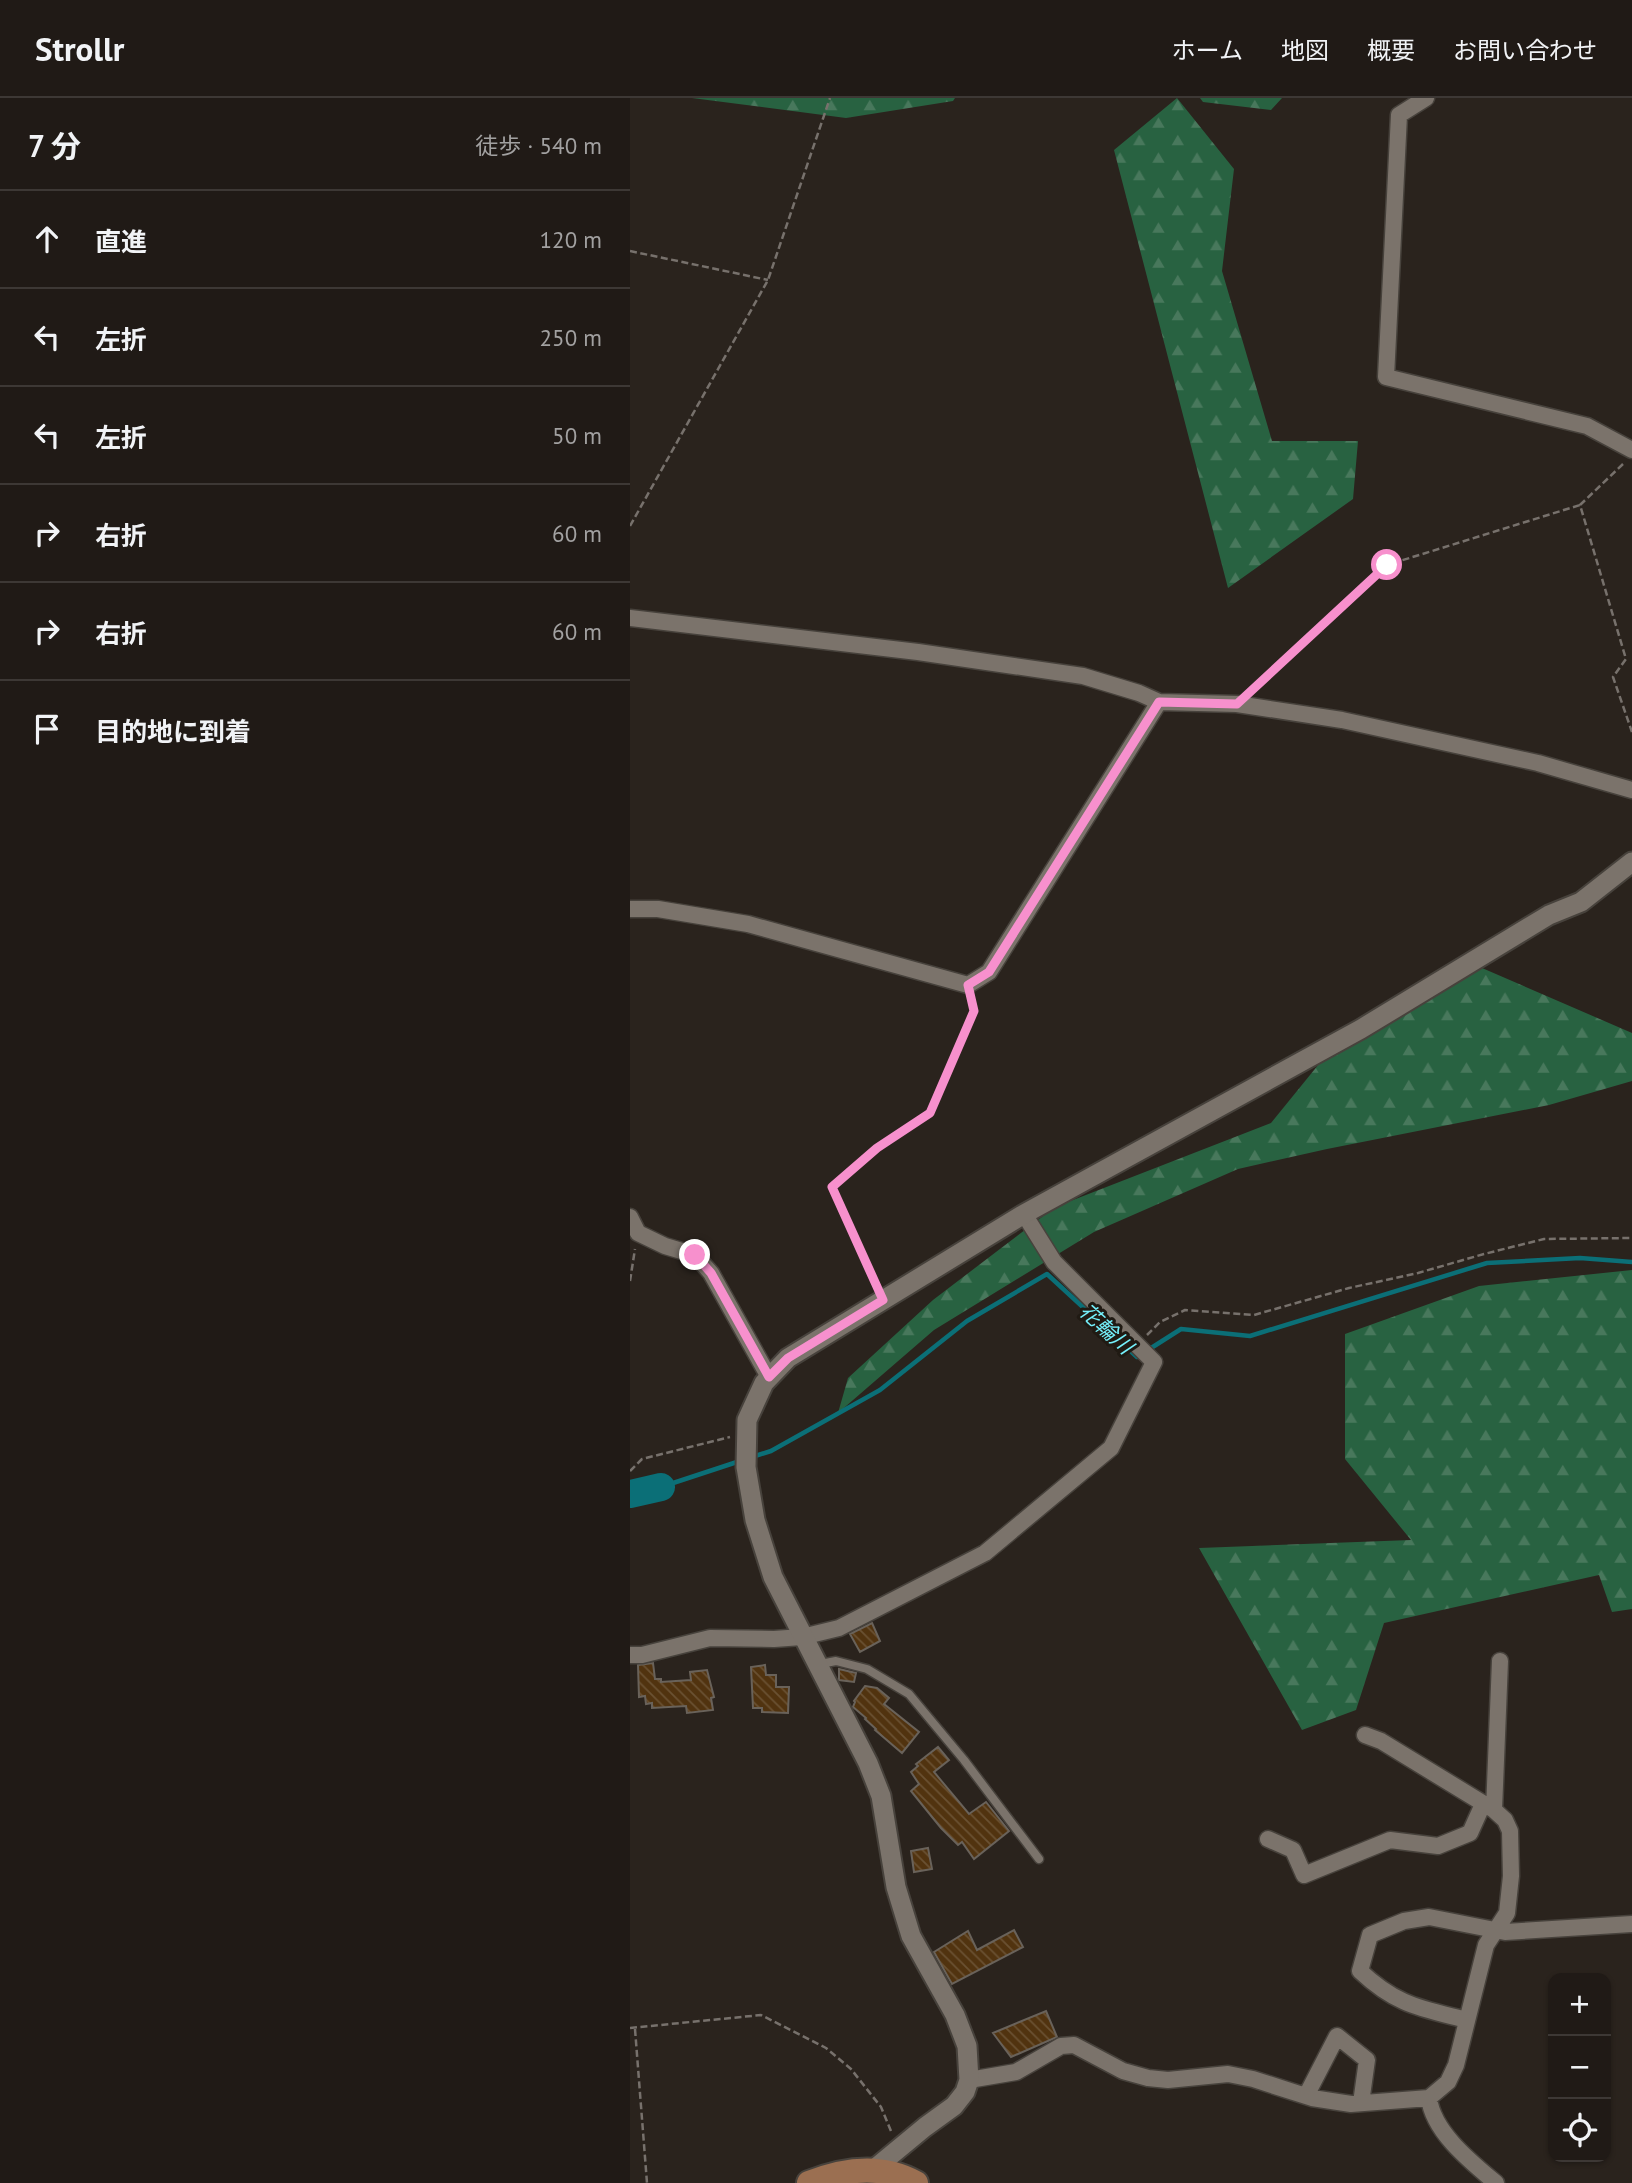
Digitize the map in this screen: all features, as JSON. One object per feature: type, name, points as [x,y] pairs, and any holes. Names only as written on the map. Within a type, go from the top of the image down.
[{"type":"main road","points":[[809,2183],[859,2170],[890,2173],[916,2183]]},
{"type":"street","points":[[1426,98],[1399,115],[1386,377],[1587,426],[1629,455]]},
{"type":"street","points":[[630,618],[918,652],[1083,676],[1159,702],[1237,704],[1355,722],[1538,763],[1632,790]]},
{"type":"street","points":[[630,909],[657,909],[748,923],[968,985],[989,972],[1159,702]]},
{"type":"street","points":[[873,2170],[954,2106],[965,2092],[969,2080],[967,2046],[956,2015],[911,1936],[900,1899],[881,1796],[868,1763],[774,1577],[755,1520],[747,1467],[747,1420],[769,1377],[788,1358],[1024,1214],[1361,1029],[1549,915],[1581,902],[1632,862]]},
{"type":"street","points":[[630,1655],[642,1655],[710,1638],[802,1637],[839,1628],[985,1553],[1111,1448],[1154,1362],[1054,1262],[1024,1214]]},
{"type":"street","points":[[630,1217],[638,1233],[665,1246],[695,1255],[711,1273],[769,1377]]},
{"type":"street","points":[[1268,1839],[1293,1850],[1304,1875],[1390,1840],[1438,1846],[1470,1833],[1488,1807],[1500,1661]]},
{"type":"street","points":[[969,2080],[1016,2072],[1061,2046],[1074,2045],[1123,2071],[1148,2078],[1168,2080],[1228,2074],[1252,2078],[1306,2096],[1351,2104],[1429,2098],[1448,2082],[1456,2065],[1486,1945],[1507,1913],[1511,1876],[1510,1831],[1505,1820],[1488,1807],[1381,1741],[1365,1735]]},
{"type":"street","points":[[1466,2020],[1402,2003],[1377,1987],[1360,1971],[1370,1935],[1404,1921],[1429,1917],[1461,1922],[1495,1932],[1632,1924]]},
{"type":"street","points":[[1306,2096],[1337,2036],[1367,2060],[1361,2103]]},
{"type":"street","points":[[1429,2098],[1431,2110],[1447,2136],[1496,2183]]},
{"type":"lane","points":[[817,1664],[836,1661],[867,1669],[909,1694],[964,1760],[1039,1859]]},
{"type":"path","points":[[630,526],[768,280],[830,98]]},
{"type":"path","points":[[630,251],[768,280]]},
{"type":"path","points":[[1237,704],[1387,565],[1580,505],[1629,455]]},
{"type":"path","points":[[1580,505],[1626,659],[1613,677],[1632,732]]},
{"type":"path","points":[[883,1300],[832,1187],[877,1148],[930,1113],[974,1011],[968,985]]},
{"type":"path","points":[[630,1281],[638,1233]]},
{"type":"path","points":[[1136,1344],[1160,1322],[1185,1310],[1254,1315],[1349,1288],[1544,1240],[1632,1238]]},
{"type":"path","points":[[630,1471],[642,1458],[747,1433]]},
{"type":"path","points":[[647,2183],[632,2028],[761,2015],[779,2023],[826,2048],[851,2069],[881,2107],[898,2150]]},
{"type":"green space","points":[[692,98],[955,98],[953,101],[846,118]]},
{"type":"green space","points":[[1177,98],[1234,169],[1222,271],[1272,441],[1358,441],[1353,499],[1228,588],[1114,150]]},
{"type":"green space","points":[[1200,98],[1282,98],[1271,110],[1203,102]]},
{"type":"green space","points":[[1482,968],[1632,1033],[1632,1081],[1549,1105],[1238,1169],[1094,1232],[934,1330],[838,1413],[848,1378],[933,1300],[1055,1207],[1271,1123],[1323,1059]]},
{"type":"green space","points":[[1632,1270],[1632,1609],[1612,1612],[1599,1575],[1384,1623],[1356,1710],[1302,1730],[1199,1548],[1411,1540],[1345,1459],[1345,1334],[1479,1286]]},
{"type":"building","points":[[872,1623],[880,1641],[860,1652],[850,1634]]},
{"type":"building","points":[[653,1663],[655,1679],[661,1679],[661,1682],[691,1680],[690,1672],[707,1670],[714,1697],[711,1698],[713,1710],[687,1713],[686,1706],[652,1708],[652,1703],[646,1704],[645,1696],[639,1697],[638,1665]]},
{"type":"building","points":[[765,1665],[766,1675],[776,1675],[776,1687],[789,1687],[788,1713],[762,1712],[762,1708],[753,1708],[751,1667]]},
{"type":"building","points":[[839,1669],[856,1673],[854,1682],[839,1680]]},
{"type":"building","points":[[865,1686],[877,1688],[889,1698],[884,1704],[919,1732],[902,1753],[853,1707],[854,1701]]},
{"type":"building","points":[[938,1747],[949,1760],[934,1772],[969,1814],[986,1802],[1009,1831],[974,1859],[962,1842],[958,1845],[941,1828],[911,1791],[919,1784],[911,1772],[918,1766],[916,1764]]},
{"type":"building","points":[[928,1848],[932,1869],[914,1872],[911,1851]]},
{"type":"building","points":[[1014,1930],[1023,1947],[952,1984],[934,1952],[968,1931],[977,1950]]},
{"type":"building","points":[[1046,2011],[1057,2037],[1011,2057],[993,2033]]},
{"type":"waterway","name":"花輪川","points":[[752,1457],[771,1451],[880,1390],[967,1321],[1047,1274],[1137,1357],[1181,1329],[1250,1336],[1487,1263],[1580,1258],[1632,1262]]},
{"type":"waterway","name":"花輪川","points":[[661,1487],[740,1461]]},
{"type":"waterway","name":"花輪川","points":[[630,1494],[661,1487]]},
{"type":"route","points":[[695,1255],[711,1273],[769,1377],[788,1358],[883,1300],[832,1187],[877,1148],[930,1113],[974,1011],[968,985],[989,972],[1159,702],[1237,704],[1387,565]]}]
